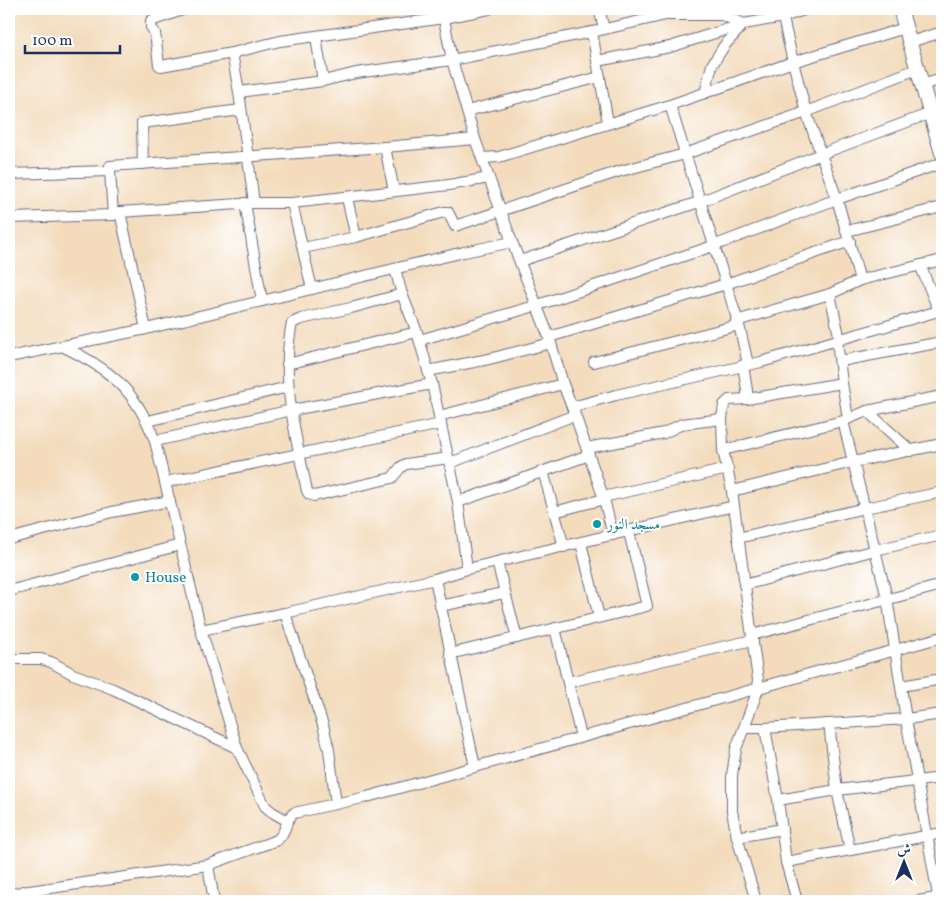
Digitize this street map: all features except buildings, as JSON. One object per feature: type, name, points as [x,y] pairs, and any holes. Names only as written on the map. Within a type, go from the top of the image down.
[{"type":"highway","points":[[900,9],[931,113],[938,127],[942,153]]},
{"type":"street","points":[[185,9],[151,21],[151,26],[155,33],[159,65],[161,66],[232,53],[280,41],[316,37],[443,13],[489,9]]},
{"type":"street","points":[[599,9],[604,29]]},
{"type":"street","points":[[597,61],[670,47],[782,13],[807,9]]},
{"type":"street","points":[[239,92],[323,81],[356,73],[452,60],[666,15],[698,11],[722,12],[744,24]]},
{"type":"street","points":[[443,13],[452,60],[475,139],[500,211],[550,340],[563,384],[588,451],[613,535]]},
{"type":"street","points":[[782,13],[806,112],[837,199],[860,280]]},
{"type":"street","points":[[706,93],[712,65],[724,46],[744,24]]},
{"type":"street","points":[[482,158],[499,157],[670,105],[793,62],[905,28]]},
{"type":"street","points":[[592,32],[608,123]]},
{"type":"street","points":[[910,42],[942,32]]},
{"type":"street","points":[[316,37],[323,81]]},
{"type":"street","points":[[232,53],[248,157],[250,203],[262,302]]},
{"type":"street","points":[[303,248],[356,237],[444,212],[450,214],[455,226],[617,172],[685,154],[806,112],[917,69]]},
{"type":"street","points":[[467,111],[600,77]]},
{"type":"street","points":[[922,85],[942,79]]},
{"type":"street","points":[[670,105],[738,323],[745,365],[747,399]]},
{"type":"street","points":[[143,164],[142,123],[241,110]]},
{"type":"street","points":[[520,261],[699,202],[931,113]]},
{"type":"street","points":[[146,329],[116,214],[110,166],[475,139]]},
{"type":"street","points":[[385,147],[394,191]]},
{"type":"street","points":[[287,364],[418,336],[538,306],[713,246],[837,199],[942,163]]},
{"type":"street","points":[[9,174],[110,171]]},
{"type":"street","points":[[9,218],[116,214],[250,203],[292,204],[449,185],[488,178]]},
{"type":"street","points":[[347,198],[356,237]]},
{"type":"street","points":[[292,204],[312,289]]},
{"type":"street","points":[[847,231],[942,207]]},
{"type":"street","points":[[428,371],[489,359],[726,284],[850,241]]},
{"type":"street","points":[[9,357],[146,329],[512,242]]},
{"type":"street","points":[[594,362],[738,323],[830,294],[860,280],[942,260]]},
{"type":"street","points":[[402,294],[301,319],[292,323],[287,364],[288,387],[309,494],[314,496],[392,478],[406,464],[449,460],[616,395],[745,365],[941,311],[920,265]]},
{"type":"street","points":[[395,269],[432,384],[458,502],[467,569]]},
{"type":"street","points":[[830,294],[839,340],[846,419],[853,462],[887,598],[906,719],[940,898],[918,901]]},
{"type":"street","points":[[840,361],[942,342]]},
{"type":"street","points":[[62,346],[108,372],[134,400],[148,422],[156,441],[201,630],[237,748],[265,806],[288,821]]},
{"type":"street","points":[[756,901],[737,837],[732,811],[732,775],[736,749],[759,687],[732,491],[724,450],[722,419],[724,405],[729,400],[747,399],[842,383]]},
{"type":"street","points":[[156,441],[292,410],[432,384]]},
{"type":"street","points":[[166,482],[300,454],[440,420],[563,384]]},
{"type":"street","points":[[148,422],[288,387]]},
{"type":"street","points":[[724,450],[867,412],[942,396]]},
{"type":"street","points":[[867,412],[911,451]]},
{"type":"street","points":[[458,502],[543,471],[588,451],[664,433],[682,424],[722,419]]},
{"type":"street","points":[[732,491],[853,462],[942,444]]},
{"type":"street","points":[[554,512],[603,498],[728,469]]},
{"type":"street","points":[[543,471],[564,547]]},
{"type":"street","points":[[738,538],[942,492]]},
{"type":"street","points":[[9,539],[112,512],[170,501]]},
{"type":"street","points":[[201,630],[434,579],[467,569],[734,506]]},
{"type":"street","points":[[450,654],[647,606],[629,532]]},
{"type":"street","points":[[744,585],[875,550],[942,535]]},
{"type":"street","points":[[581,543],[599,617]]},
{"type":"street","points":[[9,591],[180,545]]},
{"type":"street","points":[[497,562],[517,638]]},
{"type":"street","points":[[434,579],[475,767]]},
{"type":"street","points":[[568,682],[752,638],[887,598],[942,584]]},
{"type":"street","points":[[440,606],[504,592]]},
{"type":"street","points":[[284,613],[323,725],[329,750],[336,804]]},
{"type":"street","points":[[555,628],[581,737]]},
{"type":"street","points":[[9,894],[24,896],[70,886],[208,865],[277,840],[284,834],[288,821],[294,813],[367,797],[942,637]]},
{"type":"street","points":[[9,659],[41,659],[51,662],[73,674],[113,689],[237,748]]},
{"type":"street","points":[[901,686],[942,679]]},
{"type":"street","points":[[744,728],[906,719],[942,714]]},
{"type":"street","points":[[829,724],[837,790],[850,850]]},
{"type":"street","points":[[765,728],[778,800],[786,862],[797,901]]},
{"type":"street","points":[[778,800],[837,790],[942,778]]},
{"type":"street","points":[[737,837],[782,829]]},
{"type":"street","points":[[786,862],[942,833]]},
{"type":"street","points":[[208,865],[214,901]]},
{"type":"place","name":"مسجد النور","points":[[597,524]]},
{"type":"place","name":"House","points":[[135,577]]}]
